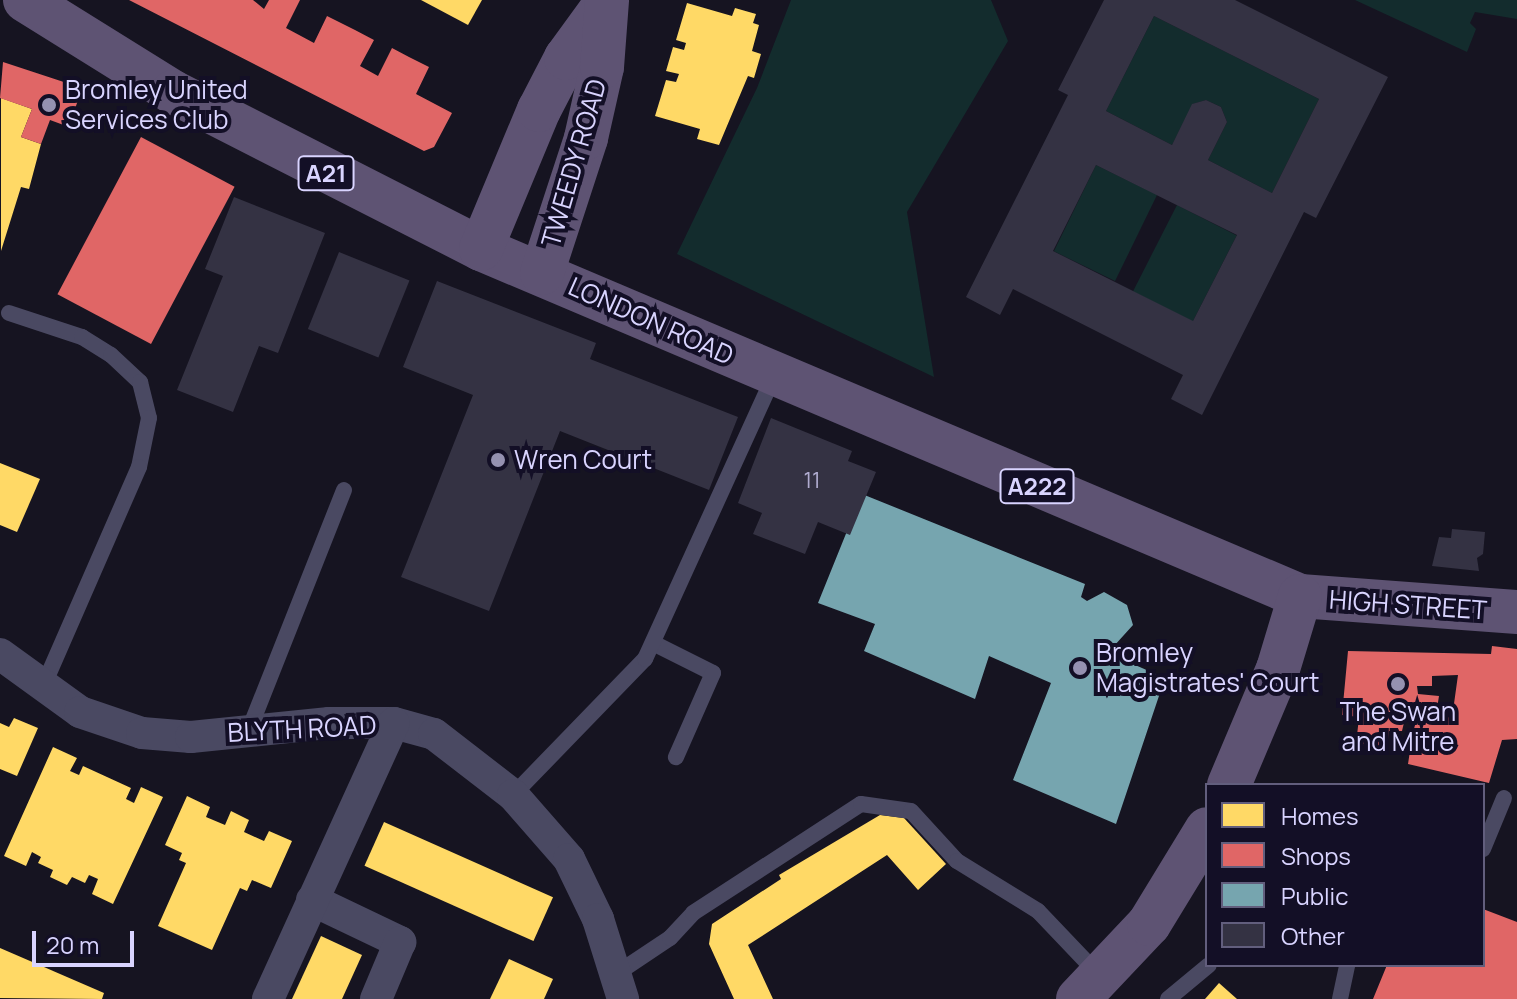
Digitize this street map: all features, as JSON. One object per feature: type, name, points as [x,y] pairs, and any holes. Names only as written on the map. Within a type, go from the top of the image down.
[{"type":"main road","name":"LONDON ROAD","points":[[25,0],[173,92],[481,249],[774,376],[1300,596]]},
{"type":"main road","name":"TWEEDY ROAD","points":[[481,249],[539,110],[566,58],[606,2]]},
{"type":"main road","name":"TWEEDY ROAD","points":[[542,273],[586,138],[602,67],[606,2]]},
{"type":"main road","name":"HIGH STREET","points":[[1300,596],[1517,612]]},
{"type":"main road","points":[[1230,783],[1278,669],[1300,596]]},
{"type":"main road","points":[[1090,989],[1149,924],[1205,832]]},
{"type":"street","name":"BLYTH ROAD","points":[[0,654],[80,712],[142,733],[191,737],[249,730],[394,723],[434,734],[513,795],[579,876],[615,990]]},
{"type":"street","points":[[268,999],[394,723]]},
{"type":"street","points":[[312,900],[400,942],[376,999]]},
{"type":"lane","points":[[9,313],[82,337],[111,355],[140,382],[149,418],[139,467],[43,687]]},
{"type":"lane","points":[[513,795],[645,659],[774,376]]},
{"type":"lane","points":[[249,730],[344,490]]},
{"type":"lane","points":[[653,643],[713,673],[676,757]]},
{"type":"lane","points":[[1485,844],[1504,798]]},
{"type":"lane","points":[[615,990],[693,913],[861,804],[911,811],[957,861],[1038,911],[1090,989]]},
{"type":"lane","points":[[1168,999],[1207,967]]},
{"type":"lane","points":[[1340,999],[1347,967]]},
{"type":"green space","points":[[791,0],[991,0],[1008,41],[907,212],[934,377],[677,254],[757,88]]},
{"type":"green space","points":[[1355,0],[1517,0],[1517,19],[1475,12],[1470,23],[1476,29],[1467,52]]},
{"type":"green space","points":[[1154,16],[1319,99],[1272,193],[1208,160],[1227,122],[1221,107],[1206,100],[1193,104],[1172,145],[1106,111]]},
{"type":"green space","points":[[1096,165],[1157,195],[1115,281],[1054,251]]},
{"type":"green space","points":[[1177,205],[1237,235],[1193,322],[1133,291]]},
{"type":"building: Homes","points":[[421,0],[482,0],[468,25]]},
{"type":"building: Homes","points":[[687,3],[732,16],[735,8],[756,14],[753,23],[759,25],[752,51],[761,54],[754,78],[748,76],[719,145],[697,139],[700,129],[655,116],[666,80],[676,82],[679,74],[666,71],[673,47],[684,50],[686,43],[676,40]]},
{"type":"building: Homes","points":[[1,98],[32,109],[21,137],[41,144],[29,189],[21,187],[1,251]]},
{"type":"building: Homes","points":[[0,463],[40,479],[17,532],[0,525]]},
{"type":"building: Homes","points":[[14,718],[38,728],[17,776],[0,769],[0,723],[9,727]]},
{"type":"building: Homes","points":[[53,747],[77,758],[70,771],[79,775],[83,766],[131,788],[126,799],[134,803],[141,787],[163,797],[113,904],[92,894],[98,879],[89,875],[85,883],[72,877],[67,885],[50,877],[53,870],[38,863],[41,857],[32,852],[26,866],[4,856]]},
{"type":"building: Homes","points":[[187,796],[210,807],[206,817],[225,825],[231,811],[249,820],[244,832],[264,841],[269,831],[292,841],[271,888],[252,880],[247,891],[240,888],[212,950],[158,926],[186,863],[179,860],[182,853],[165,845]]},
{"type":"building: Homes","points":[[880,815],[904,818],[946,864],[918,890],[887,855],[748,945],[773,999],[734,999],[709,944],[712,924],[781,879],[779,875]]},
{"type":"building: Homes","points":[[384,822],[553,897],[533,941],[364,866]]},
{"type":"building: Homes","points":[[321,936],[362,955],[342,999],[292,999]]},
{"type":"building: Homes","points":[[0,948],[104,993],[102,999],[0,998]]},
{"type":"building: Homes","points":[[509,959],[553,979],[544,999],[490,999]]},
{"type":"building: Homes","points":[[1219,983],[1237,999],[1205,999]]},
{"type":"building: Shops","points":[[129,0],[253,0],[264,9],[269,0],[300,0],[286,28],[314,43],[327,16],[355,30],[374,40],[360,66],[378,76],[392,48],[429,67],[416,94],[452,113],[434,147],[424,151]]},
{"type":"building: Shops","name":"Bromley United Services Club","points":[[3,62],[82,88],[69,127],[50,120],[41,144],[21,137],[32,109],[0,98]]},
{"type":"building: Shops","points":[[141,137],[235,187],[151,344],[57,294]]},
{"type":"building: Shops","points":[[1492,646],[1517,649],[1517,739],[1502,740],[1489,783],[1408,764],[1416,711],[1407,710],[1402,731],[1389,731],[1387,748],[1356,745],[1359,717],[1342,715],[1348,651],[1491,654]],"holes":[[[1458,675],[1452,718],[1436,715],[1439,696],[1418,694],[1417,686],[1432,686],[1432,676]]]},
{"type":"building: Shops","points":[[1485,910],[1517,922],[1517,999],[1373,999],[1386,967],[1485,967]]},
{"type":"building: Public","name":"Bromley Magistrates' Court","points":[[862,494],[1085,584],[1081,597],[1087,601],[1104,592],[1127,605],[1133,625],[1114,646],[1119,658],[1165,678],[1116,824],[1013,780],[1051,683],[989,656],[975,699],[864,651],[875,624],[818,603]]},
{"type":"building: Other","points":[[1104,0],[1235,0],[1388,77],[1316,218],[1304,212],[1202,415],[1171,399],[1183,375],[1013,289],[1000,315],[966,297],[1068,95],[1058,90]],"holes":[[[1154,16],[1319,99],[1272,193],[1208,160],[1227,122],[1221,107],[1206,100],[1192,104],[1172,145],[1106,111]],[[1096,165],[1237,235],[1193,321],[1053,251]]]},
{"type":"building: Other","points":[[234,197],[325,233],[278,353],[259,346],[233,412],[177,390],[223,276],[205,269]]},
{"type":"building: Other","points":[[339,252],[409,280],[378,357],[308,329]]},
{"type":"building: Other","name":"Wren Court","points":[[437,281],[596,343],[590,359],[738,417],[709,490],[560,431],[489,611],[401,577],[473,395],[403,367]]},
{"type":"building: Other","points":[[771,418],[852,451],[848,461],[876,472],[850,535],[818,522],[805,554],[753,534],[762,513],[738,503]]},
{"type":"building: Other","points":[[1452,529],[1485,532],[1483,554],[1477,558],[1479,571],[1432,566],[1439,537],[1451,538]]},
{"type":"place","name":"Bromley United Services Club","points":[[49,105]]},
{"type":"place","name":"Wren Court","points":[[498,460]]},
{"type":"place","name":"Bromley Magistrates' Court","points":[[1080,668]]},
{"type":"place","name":"The Swan and Mitre","points":[[1398,684]]}]
